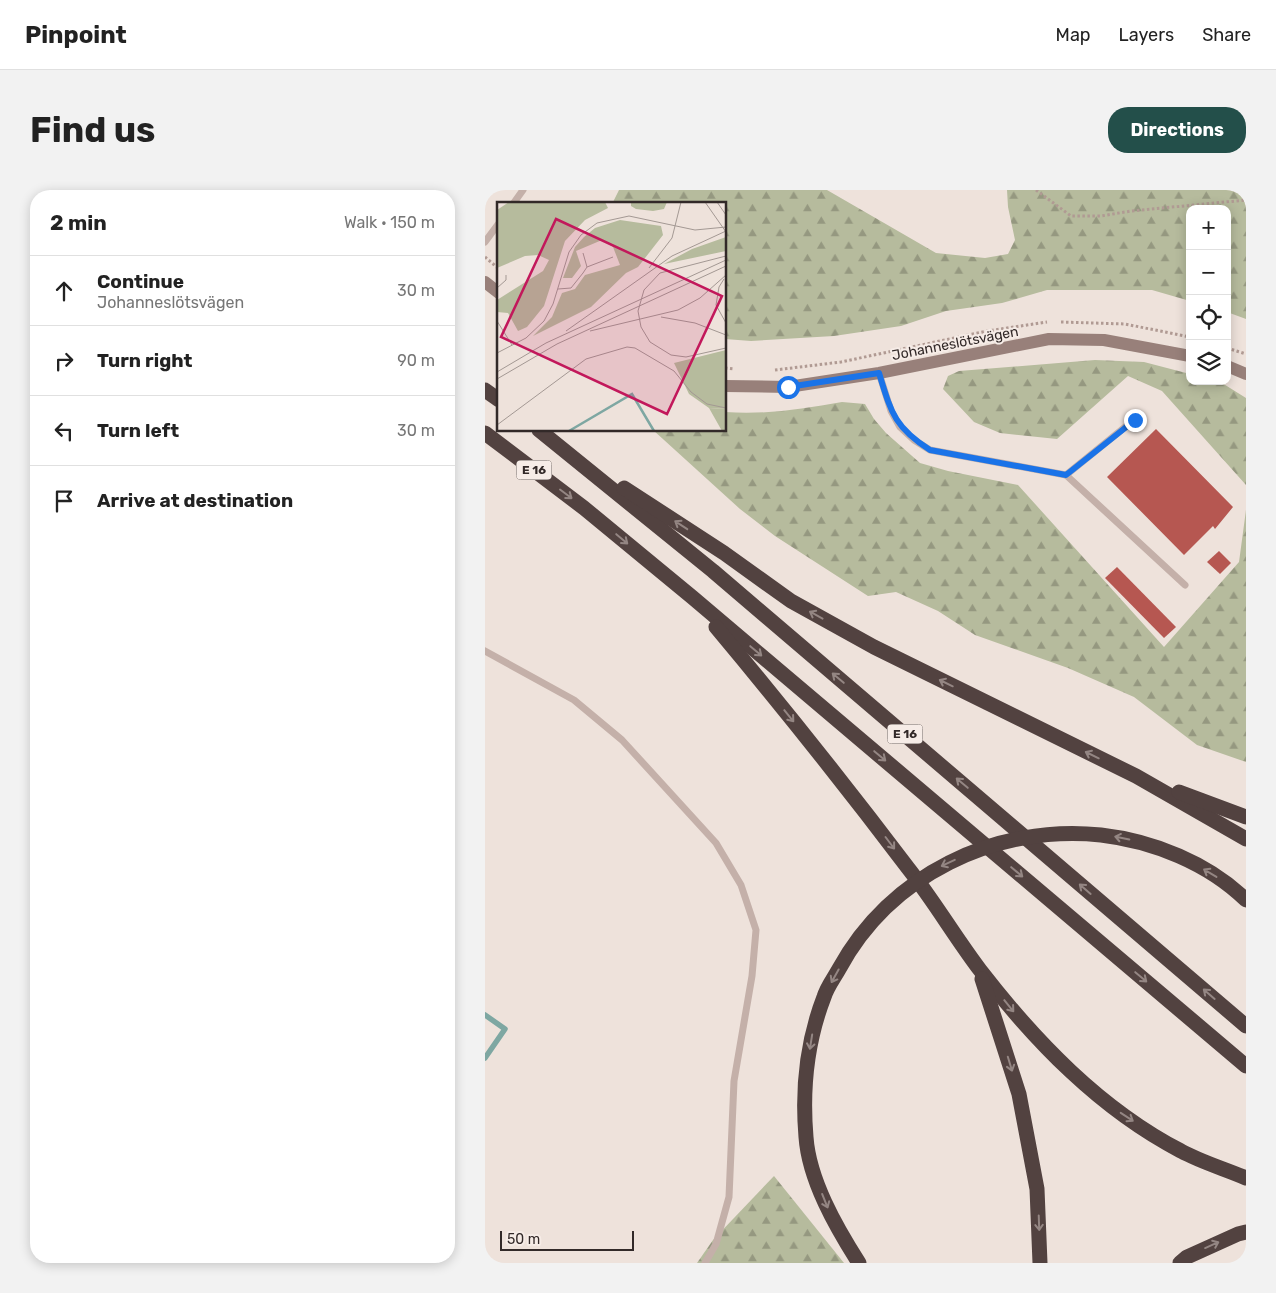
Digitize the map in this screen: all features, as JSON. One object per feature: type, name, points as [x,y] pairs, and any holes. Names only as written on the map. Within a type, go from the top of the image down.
[{"type":"highway","points":[[485,390],[497,399]]},
{"type":"highway","name":"E 16","points":[[540,431],[713,571],[1246,1026]]},
{"type":"highway","name":"E 16","points":[[485,433],[584,508],[692,597],[1246,1066]]},
{"type":"highway","points":[[561,446],[724,553],[791,601],[874,647],[1136,776],[1246,839]]},
{"type":"highway","points":[[692,597],[834,771],[932,898],[979,968],[1025,1025],[1065,1066],[1121,1113],[1181,1151],[1246,1178]]},
{"type":"highway","points":[[1136,776],[1246,817]]},
{"type":"highway","points":[[859,1263],[833,1224],[817,1182],[806,1138],[805,1085],[812,1036],[824,995],[851,945],[881,911],[917,880],[967,854],[1003,842],[1048,834],[1073,833],[1116,837],[1143,843],[1169,853],[1217,876],[1246,900]]},
{"type":"highway","points":[[979,968],[1019,1094],[1037,1189],[1040,1263]]},
{"type":"highway","points":[[1180,1263],[1187,1257],[1246,1232]]},
{"type":"main road","points":[[485,282],[497,291]]},
{"type":"main road","name":"Johanneslötsvägen","points":[[726,386],[788,387],[879,373],[1049,339],[1104,340],[1186,355]]},
{"type":"main road","points":[[1231,368],[1246,374]]},
{"type":"lane","points":[[514,202],[523,190]]},
{"type":"lane","points":[[485,242],[497,226]]},
{"type":"lane","points":[[879,373],[891,411],[900,426],[914,440],[930,450],[1066,475],[1185,585]]},
{"type":"lane","points":[[1066,475],[1135,420]]},
{"type":"lane","points":[[485,651],[574,700],[622,740],[716,842],[741,885],[756,930],[753,966],[735,1081],[729,1197],[716,1244],[705,1263]]},
{"type":"path","points":[[1036,190],[1071,216],[1101,216],[1131,210],[1246,200]]},
{"type":"path","points":[[485,257],[497,267]]},
{"type":"path","points":[[1231,349],[1246,354]]},
{"type":"green space","points":[[619,190],[827,190],[936,253],[985,258],[1008,254],[1015,240],[1008,207],[1007,190],[1246,190],[1246,319],[1231,313],[1231,205],[1186,205],[1186,300],[1152,290],[1047,290],[1002,303],[946,311],[901,326],[834,336],[751,341],[726,339],[726,202],[613,202]]},
{"type":"green space","points":[[1095,360],[1144,362],[1186,373],[1186,385],[1225,385],[1246,398],[1246,485],[1162,391],[1128,376],[1057,439],[1000,433],[974,422],[943,389],[948,376],[959,371]]},
{"type":"green space","points":[[842,402],[865,404],[874,419],[886,433],[920,463],[948,471],[1018,485],[1164,647],[1239,562],[1246,510],[1246,762],[1197,745],[1134,697],[1068,668],[975,635],[938,611],[896,592],[868,596],[775,536],[740,509],[654,431],[726,431],[726,412],[769,412]]},
{"type":"green space","points":[[774,1176],[844,1263],[697,1263],[713,1240]]},
{"type":"building","points":[[1156,429],[1233,507],[1215,529],[1213,526],[1184,555],[1107,477]]},
{"type":"building","points":[[1219,551],[1231,563],[1220,574],[1207,562]]},
{"type":"building","points":[[1117,567],[1176,627],[1164,638],[1105,578]]},
{"type":"waterway","points":[[485,1015],[505,1029],[485,1058]]},
{"type":"route","points":[[788,387],[879,373],[891,411],[900,426],[914,440],[930,450],[1066,475],[1135,420]]}]
